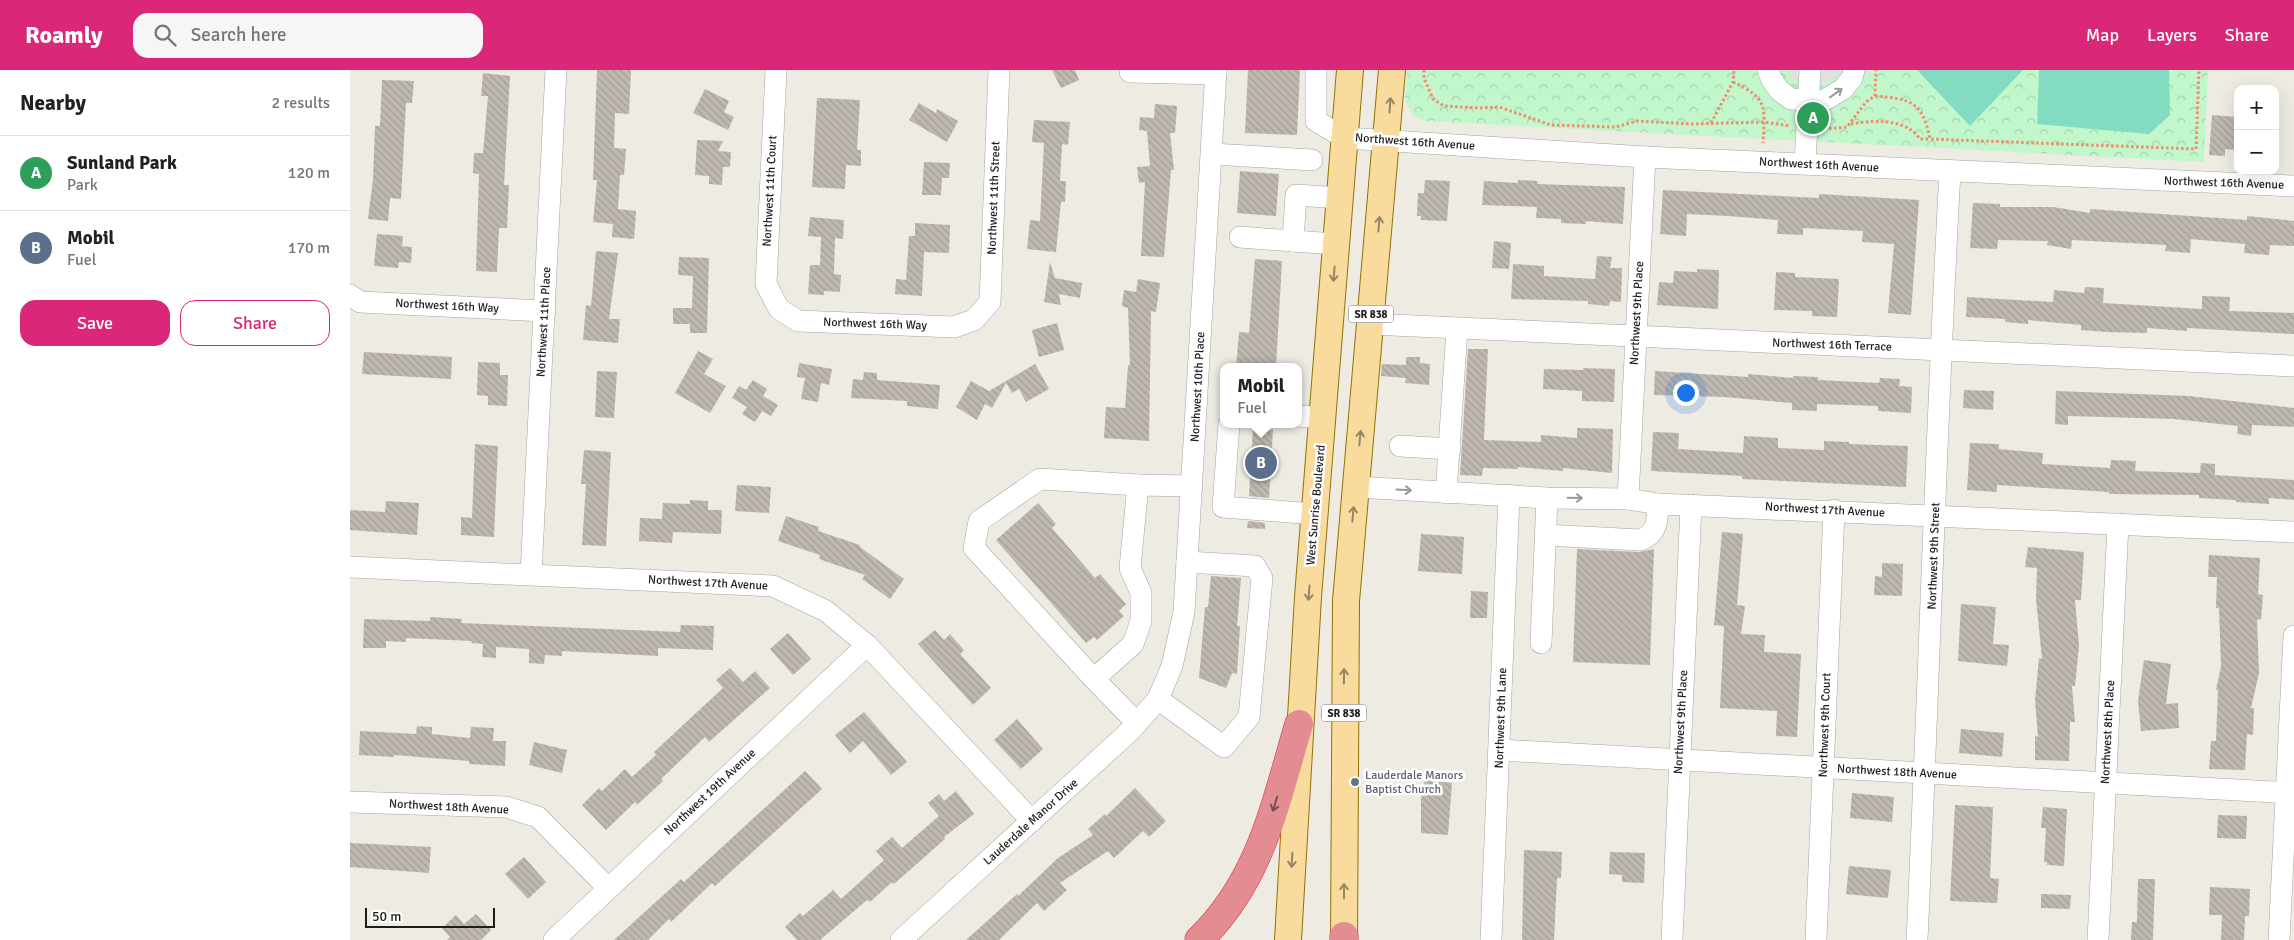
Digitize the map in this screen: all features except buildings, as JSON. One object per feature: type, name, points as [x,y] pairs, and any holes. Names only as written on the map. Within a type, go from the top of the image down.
[{"type":"highway","points":[[1199,940],[1230,906],[1255,862],[1299,724]]},
{"type":"main road","name":"West Sunrise Boulevard","points":[[1288,940],[1299,724],[1315,514],[1310,417],[1336,244],[1350,70]]},
{"type":"main road","name":"SR 838","points":[[1344,939],[1346,600],[1392,70]]},
{"type":"street","name":"Northwest 11th Place","points":[[531,574],[556,70]]},
{"type":"street","name":"Northwest 11th Court","points":[[776,70],[766,284],[779,310]]},
{"type":"street","name":"Northwest 11th Street","points":[[974,320],[990,302],[999,70]]},
{"type":"street","points":[[1316,70],[1316,121],[1345,138]]},
{"type":"street","points":[[1768,70],[1780,91],[1792,99],[1823,102],[1834,96],[1852,78],[1854,70]]},
{"type":"street","points":[[1805,163],[1810,70]]},
{"type":"street","points":[[1130,72],[1216,72]]},
{"type":"street","name":"Northwest 10th Place","points":[[1158,699],[1172,666],[1184,612],[1216,72]]},
{"type":"street","name":"Northwest 16th Avenue","points":[[1345,138],[1645,157],[2294,186]]},
{"type":"street","points":[[1212,154],[1312,160]]},
{"type":"street","name":"Northwest 9th Place","points":[[1628,499],[1645,157]]},
{"type":"street","name":"Northwest 9th Street","points":[[1917,940],[1936,516],[1940,349],[1950,171]]},
{"type":"street","points":[[1293,241],[1296,195],[1340,198]]},
{"type":"street","points":[[1240,237],[1336,244]]},
{"type":"street","name":"Northwest 16th Way","points":[[350,295],[360,302],[545,311]]},
{"type":"street","name":"Northwest 16th Way","points":[[779,310],[798,321],[954,327],[974,320]]},
{"type":"street","name":"Northwest 16th Terrace","points":[[1370,324],[2294,366]]},
{"type":"street","points":[[1446,492],[1457,329]]},
{"type":"street","points":[[1229,428],[1223,507],[1315,514]]},
{"type":"street","points":[[1400,446],[1450,449]]},
{"type":"street","points":[[1137,723],[1094,680],[974,548],[980,520],[1040,479],[1192,486]]},
{"type":"street","points":[[1094,680],[1133,644],[1141,621],[1141,593],[1130,568],[1138,484]]},
{"type":"street","name":"Northwest 17th Avenue","points":[[1356,487],[1547,498],[1628,499],[1658,504],[1834,510],[2294,532]]},
{"type":"street","name":"Northwest 9th Lane","points":[[1492,940],[1509,495]]},
{"type":"street","points":[[1541,643],[1547,498]]},
{"type":"street","points":[[1545,535],[1640,540],[1647,538],[1656,528],[1658,504]]},
{"type":"street","name":"Northwest 9th Place","points":[[1672,940],[1691,505]]},
{"type":"street","name":"Northwest 9th Court","points":[[1816,940],[1834,510]]},
{"type":"street","name":"Northwest 8th Place","points":[[2098,940],[2118,524]]},
{"type":"street","points":[[1158,699],[1224,747],[1249,718],[1262,578],[1255,566],[1187,562]]},
{"type":"street","name":"Northwest 17th Avenue","points":[[350,567],[773,586],[826,611],[868,646],[1032,821]]},
{"type":"street","points":[[2279,940],[2291,793],[2294,636]]},
{"type":"street","name":"Northwest 19th Avenue","points":[[554,940],[868,646]]},
{"type":"street","name":"Lauderdale Manor Drive","points":[[901,940],[1137,723],[1158,699]]},
{"type":"street","name":"Northwest 18th Avenue","points":[[1500,750],[1679,758],[2105,784],[2291,793]]},
{"type":"street","name":"Northwest 18th Avenue","points":[[350,802],[506,807],[538,817],[608,888]]},
{"type":"path","points":[[1424,70],[1424,78],[1432,99],[1444,106],[1499,107],[1551,125],[1616,127],[1637,121],[1764,122],[1807,128],[1848,127],[1866,102],[1875,96],[1900,98],[1916,107],[1925,117],[1930,139]]},
{"type":"path","points":[[1711,123],[1733,82],[1734,70]]},
{"type":"path","points":[[1875,96],[1876,70]]},
{"type":"path","points":[[1850,124],[1871,121],[1896,123],[1916,132],[1920,139],[2196,149],[2199,70]]},
{"type":"path","points":[[1733,82],[1754,92],[1760,102],[1764,122],[1762,148]]},
{"type":"green space","points":[[1407,70],[2208,70],[2204,162],[1426,121],[1413,116],[1405,100]]},
{"type":"green space","points":[[1917,70],[2023,70],[1970,126]]},
{"type":"green space","points":[[2039,70],[2169,70],[2170,115],[2149,134],[2037,124]]},
{"type":"shaded area","points":[[1786,70],[1871,70],[1871,74],[1842,73],[1822,85],[1800,84]]},
{"type":"place","name":"Sunland Park","points":[[1813,118]]},
{"type":"place","name":"Mobil","points":[[1261,463]]},
{"type":"place","name":"Lauderdale Manors Baptist Church","points":[[1355,782]]}]
